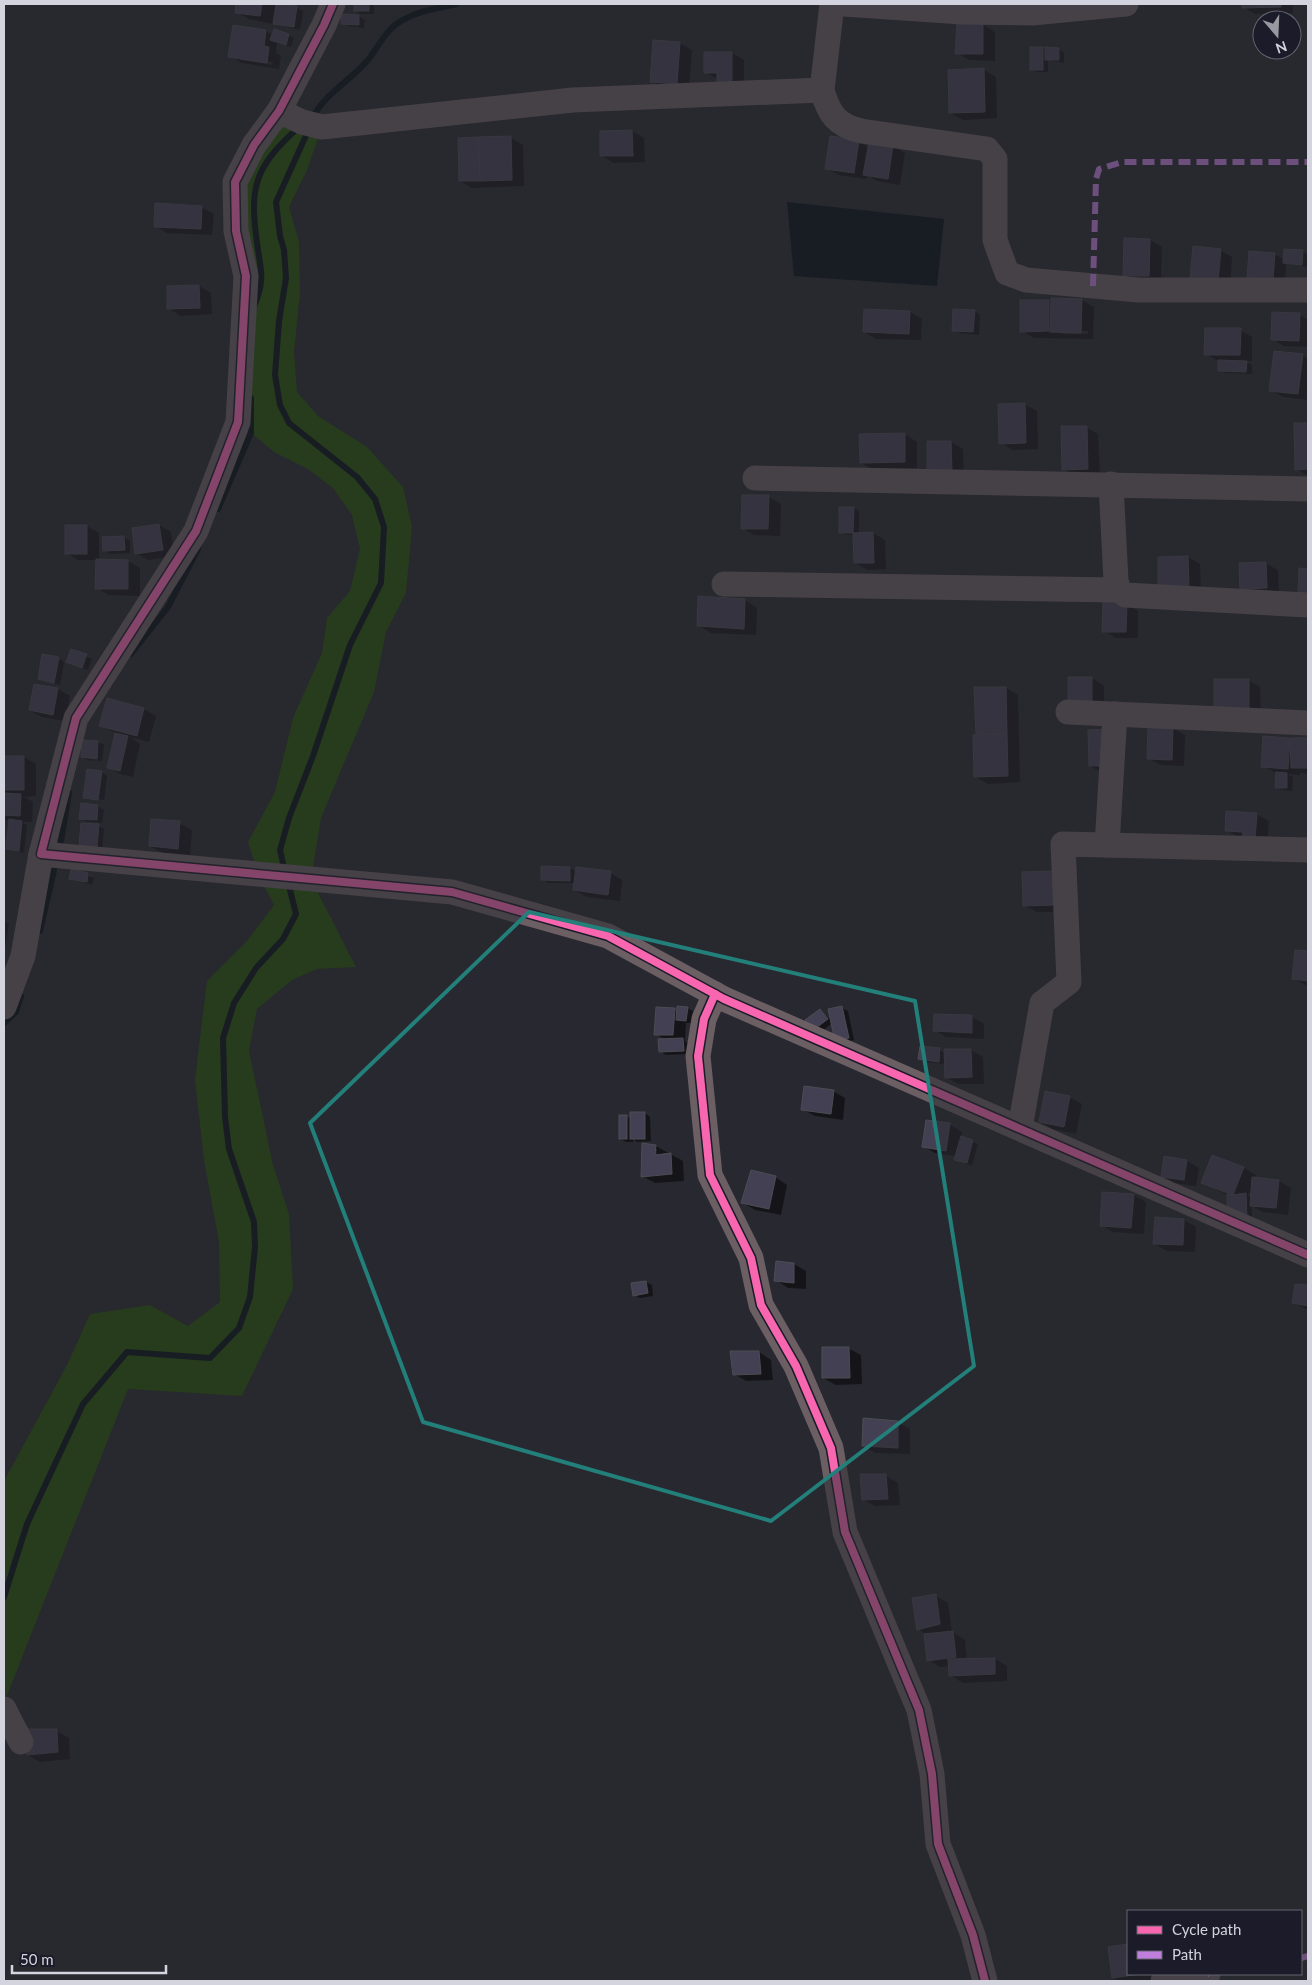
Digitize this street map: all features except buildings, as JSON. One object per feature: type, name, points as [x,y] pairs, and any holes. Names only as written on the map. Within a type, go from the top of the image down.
[{"type":"street","points":[[4,1007],[23,956],[41,854],[76,718],[196,530],[238,422],[246,276],[236,231],[235,182],[254,145],[279,111],[333,4]]},
{"type":"street","points":[[832,4],[822,90],[827,107],[843,127],[987,149],[995,159],[995,240],[1007,273],[1026,280],[1139,290],[1308,290]]},
{"type":"street","points":[[844,4],[962,12],[1032,13],[1126,4]]},
{"type":"street","points":[[279,111],[302,122],[322,127],[573,100],[822,90]]},
{"type":"street","points":[[755,478],[1308,489]]},
{"type":"street","points":[[1112,484],[1116,581],[1119,590],[1125,595],[1308,605]]},
{"type":"street","points":[[724,584],[1119,590]]},
{"type":"street","points":[[1068,712],[1308,723]]},
{"type":"street","points":[[1107,845],[1115,714]]},
{"type":"street","points":[[1020,1128],[1042,1003],[1069,982],[1063,844],[1308,850]]},
{"type":"street","points":[[41,854],[452,892],[608,936],[715,994],[1308,1255]]},
{"type":"street","points":[[715,994],[704,1020],[698,1056],[710,1175],[751,1258],[761,1305],[796,1366],[831,1448],[845,1532],[919,1710],[932,1774],[938,1844],[973,1935],[985,1981]]},
{"type":"street","points":[[4,1709],[21,1742]]},
{"type":"street","points":[[1163,1981],[1202,1975]]},
{"type":"highlighted area","points":[[529,912],[915,1001],[974,1366],[771,1521],[423,1422],[310,1123]]},
{"type":"green space","points":[[279,111],[322,127],[307,170],[289,207],[299,242],[300,292],[294,352],[297,392],[318,416],[367,447],[403,487],[412,527],[406,593],[386,632],[374,692],[321,818],[311,879],[356,967],[317,969],[292,980],[257,1009],[249,1051],[273,1165],[289,1214],[293,1289],[242,1396],[128,1389],[4,1703],[4,1481],[67,1365],[90,1314],[150,1305],[188,1326],[220,1302],[219,1242],[204,1160],[195,1080],[207,981],[247,941],[274,905],[258,874],[248,842],[275,792],[293,718],[322,653],[327,618],[350,591],[360,549],[352,515],[333,488],[308,469],[274,452],[238,422],[235,182]]},
{"type":"shaded area","points":[[787,202],[944,219],[937,286],[794,276]]},
{"type":"waterway","points":[[312,119],[330,95],[367,61],[396,24],[415,14],[456,4]]},
{"type":"waterway","points":[[254,306],[261,278],[254,211],[257,181],[272,155],[299,127]]},
{"type":"waterway","points":[[285,872],[280,850],[289,818],[313,756],[350,645],[381,583],[384,527],[375,499],[357,477],[289,423],[280,405],[275,375],[279,321],[286,278],[284,250],[280,236],[276,202],[309,129]]},
{"type":"waterway","points":[[218,509],[251,433],[251,398]]},
{"type":"waterway","points":[[131,654],[168,607],[198,549]]},
{"type":"waterway","points":[[61,841],[69,793]]},
{"type":"waterway","points":[[40,931],[54,870]]},
{"type":"waterway","points":[[4,1597],[27,1524],[83,1404],[127,1352],[210,1358],[239,1328],[250,1297],[255,1247],[254,1222],[229,1149],[225,1117],[223,1038],[234,1003],[256,968],[283,939],[296,914],[288,882]]},
{"type":"waterway","points":[[4,1023],[16,1012],[21,996]]},
{"type":"marked path","points":[[1093,286],[1096,179],[1099,169],[1122,162],[1308,162]]},
{"type":"marked path","points":[[1302,1958],[1308,1956]]},
{"type":"cycle path","points":[[333,4],[279,111],[254,145],[235,182],[236,231],[246,276],[238,422],[196,531],[76,718],[41,854],[452,892],[608,936],[724,999],[1308,1255]]},
{"type":"cycle path","points":[[715,994],[704,1019],[698,1056],[710,1175],[751,1258],[761,1305],[796,1366],[831,1448],[845,1532],[919,1710],[932,1774],[938,1844],[973,1935],[985,1981]]}]
